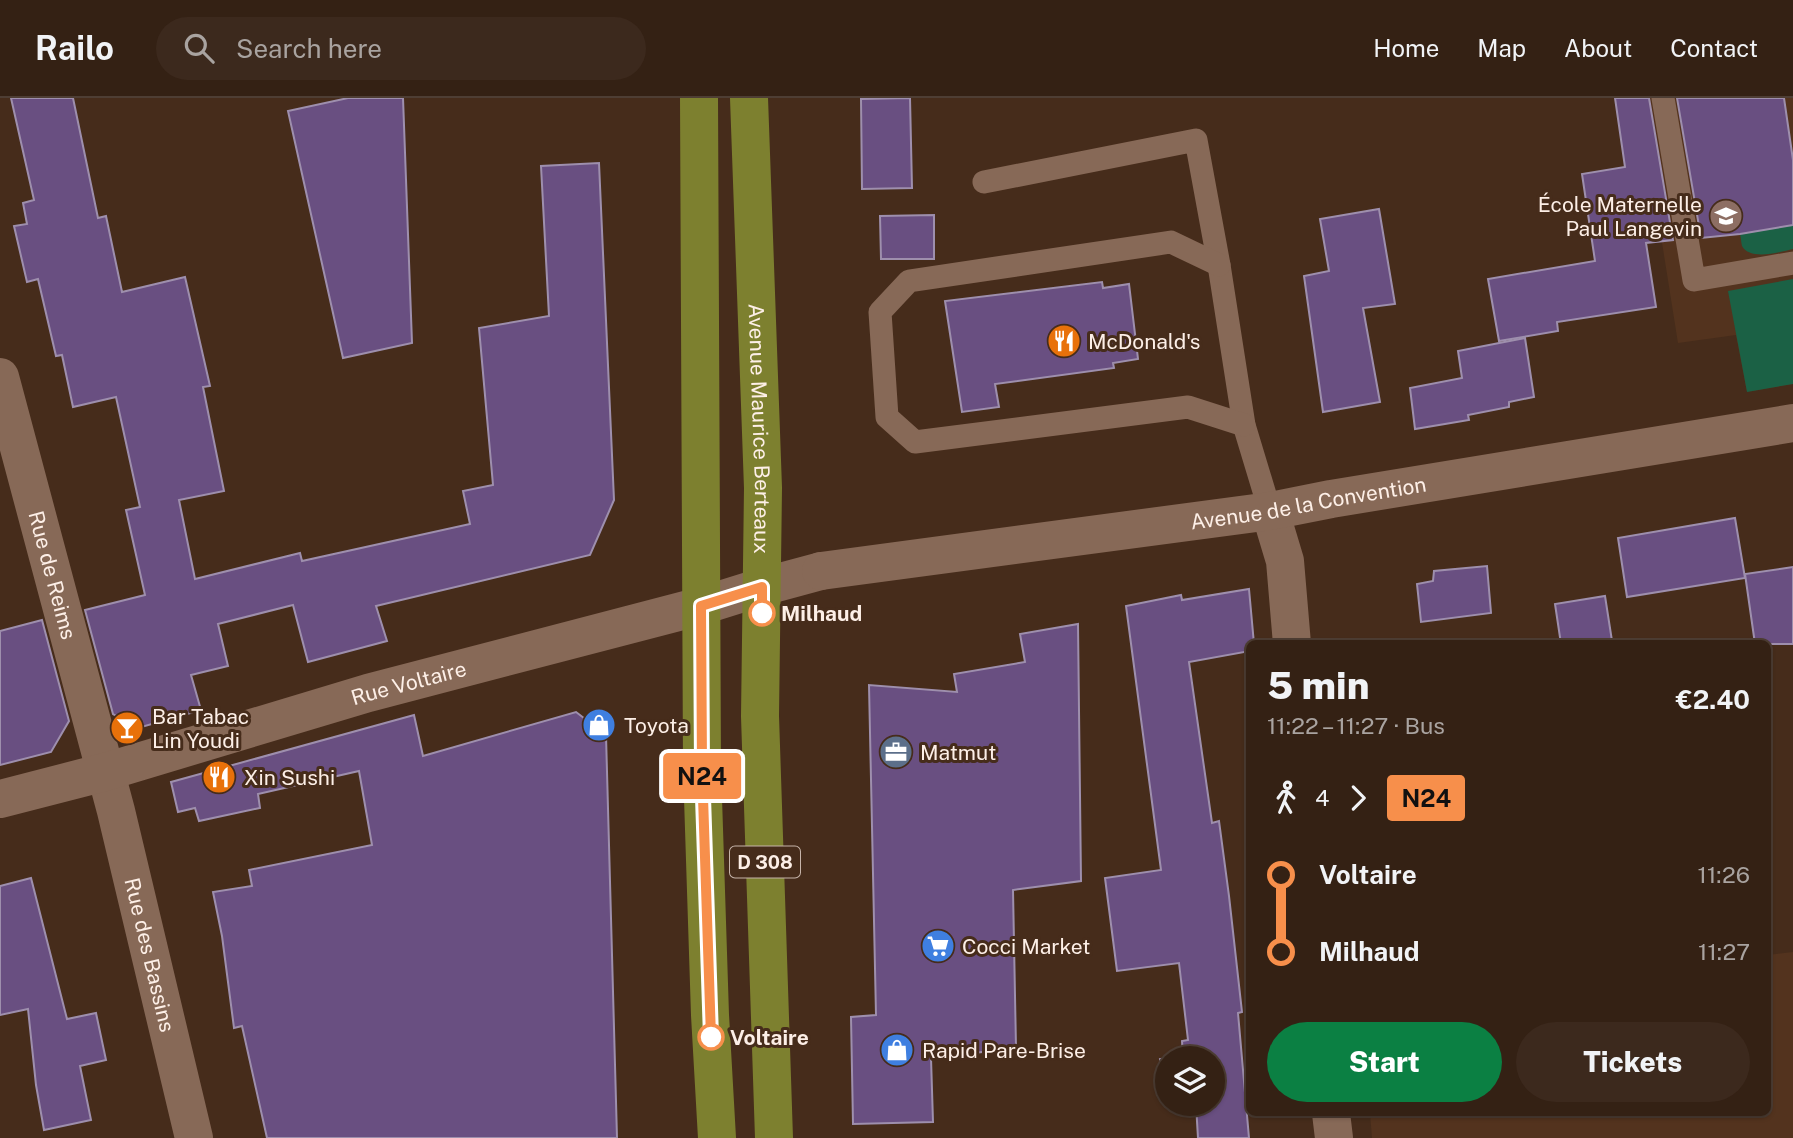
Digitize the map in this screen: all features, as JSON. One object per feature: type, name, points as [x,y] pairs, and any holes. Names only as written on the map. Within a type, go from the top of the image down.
[{"type":"main road","points":[[699,98],[702,767],[717,1138]]},
{"type":"main road","name":"Avenue Maurice Berteaux","points":[[749,98],[763,474],[760,716],[774,1138]]},
{"type":"street","name":"Rue de Reims","points":[[0,377],[105,772]]},
{"type":"street","name":"Avenue de la Convention","points":[[821,571],[1270,511],[1793,423]]},
{"type":"street","points":[[1270,511],[1285,561],[1292,640]]},
{"type":"street","name":"Rue Voltaire","points":[[0,799],[105,772],[368,693],[701,606],[821,571]]},
{"type":"street","name":"Rue des Bassins","points":[[105,772],[194,1138]]},
{"type":"street","points":[[1331,1116],[1334,1138]]},
{"type":"lane","points":[[1663,98],[1695,280],[1793,263]]},
{"type":"lane","points":[[984,182],[1196,140],[1244,425],[1270,511]]},
{"type":"lane","points":[[1219,265],[1171,242],[909,282],[880,312],[887,417],[915,442],[1188,407],[1244,425]]},
{"type":"shaded area","name":"École Maternelle Paul Langevin","points":[[1639,98],[1793,98],[1793,384],[1747,392],[1736,335],[1678,343]]},
{"type":"shaded area","points":[[1793,952],[1793,1138],[1372,1138],[1370,1116],[1771,1116],[1771,955]]},
{"type":"green space","points":[[1793,225],[1793,249],[1758,254],[1746,251],[1742,246],[1740,234]]},
{"type":"green space","points":[[1793,279],[1793,384],[1747,392],[1728,291]]},
{"type":"building","points":[[11,98],[73,98],[98,218],[106,216],[122,292],[185,277],[210,386],[203,387],[224,491],[179,500],[195,579],[300,553],[302,561],[470,524],[463,491],[493,485],[479,328],[549,316],[541,166],[599,163],[614,500],[590,555],[376,606],[387,641],[308,662],[293,605],[218,624],[228,666],[191,675],[201,710],[138,728],[113,714],[85,610],[145,595],[126,510],[140,507],[116,397],[73,407],[62,355],[56,356],[38,279],[27,282],[14,226],[27,224],[23,203],[34,200]]},
{"type":"building","points":[[348,98],[403,98],[412,343],[343,358],[288,111]]},
{"type":"building","points":[[910,98],[912,188],[862,189],[861,99]]},
{"type":"building","points":[[1615,98],[1649,98],[1673,240],[1646,243],[1656,307],[1557,322],[1558,331],[1499,341],[1488,279],[1595,261],[1582,174],[1625,167]]},
{"type":"building","points":[[1677,98],[1784,98],[1793,160],[1793,225],[1701,238]]},
{"type":"building","points":[[1379,209],[1395,304],[1363,308],[1380,402],[1323,412],[1304,276],[1329,271],[1320,219]]},
{"type":"building","points":[[934,215],[934,259],[881,259],[880,216]]},
{"type":"building","points":[[1102,282],[1103,288],[1129,284],[1138,359],[1113,363],[1114,368],[995,384],[999,407],[962,412],[945,301]]},
{"type":"building","points":[[1525,338],[1534,397],[1509,402],[1509,407],[1468,415],[1469,420],[1415,429],[1410,388],[1462,378],[1458,351]]},
{"type":"building","points":[[1735,518],[1745,578],[1627,597],[1618,538]]},
{"type":"building","points":[[1487,566],[1491,613],[1421,622],[1417,584],[1433,581],[1434,571]]},
{"type":"building","points":[[1793,567],[1793,644],[1771,644],[1771,640],[1754,640],[1745,574]]},
{"type":"building","points":[[1249,589],[1254,640],[1246,640],[1246,652],[1189,662],[1212,823],[1219,821],[1229,896],[1242,1012],[1238,1013],[1249,1138],[1198,1138],[1197,1116],[1225,1116],[1225,1046],[1182,1046],[1182,1041],[1188,1040],[1179,963],[1117,971],[1105,878],[1161,870],[1126,606],[1181,595],[1182,600]]},
{"type":"building","points":[[1605,596],[1612,640],[1560,640],[1555,604]]},
{"type":"building","points":[[42,620],[69,721],[51,752],[0,765],[0,631]]},
{"type":"building","points":[[1078,624],[1081,881],[1013,890],[1016,1048],[931,1058],[933,1122],[853,1124],[851,1017],[876,1015],[869,685],[957,692],[954,674],[1025,662],[1020,634]]},
{"type":"building","points":[[576,712],[606,735],[617,1138],[267,1138],[242,1026],[234,1028],[222,936],[213,892],[252,886],[249,870],[372,845],[359,771],[258,794],[260,808],[199,821],[195,808],[178,812],[171,782],[414,715],[423,756]]},
{"type":"building","points":[[31,878],[67,1019],[96,1013],[106,1060],[80,1066],[91,1120],[44,1130],[28,1009],[0,1015],[0,886]]},
{"type":"bus line","name":"N24","points":[[711,1037],[702,767],[701,606],[762,587],[762,613]]},
{"type":"place","name":"École Maternelle Paul Langevin","points":[[1726,216]]},
{"type":"place","name":"McDonald's","points":[[1064,341]]},
{"type":"place","name":"Milhaud","points":[[762,613]]},
{"type":"place","name":"Toyota","points":[[599,725]]},
{"type":"place","name":"Bar Tabac Lin Youdi","points":[[127,728]]},
{"type":"place","name":"Matmut","points":[[896,752]]},
{"type":"place","name":"Xin Sushi","points":[[219,777]]},
{"type":"place","name":"Cocci Market","points":[[938,946]]},
{"type":"place","name":"Voltaire","points":[[711,1037]]},
{"type":"place","name":"Rapid Pare-Brise","points":[[897,1050]]}]
